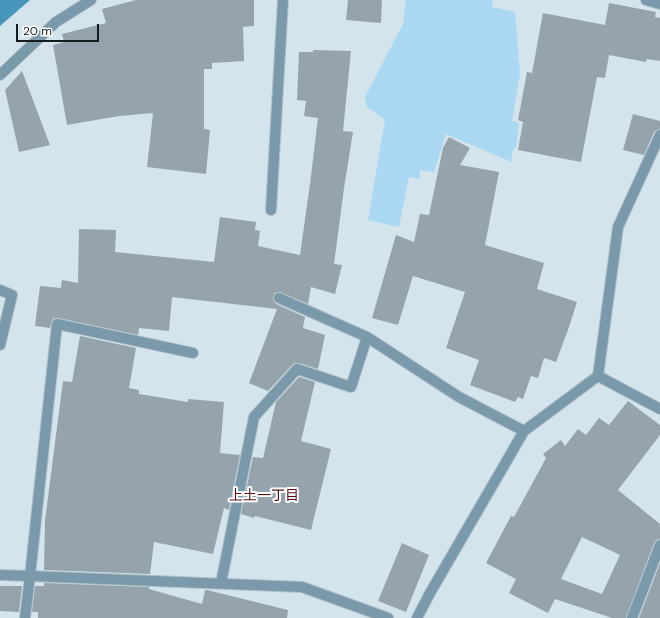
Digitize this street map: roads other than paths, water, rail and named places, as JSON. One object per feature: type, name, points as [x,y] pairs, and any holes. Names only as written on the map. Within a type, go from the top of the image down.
[{"type":"street","points":[[0,75],[56,22],[92,0]]},
{"type":"street","points":[[271,210],[283,0]]},
{"type":"street","points":[[646,0],[660,4]]},
{"type":"street","points":[[417,618],[524,431],[598,376],[618,227],[660,135]]},
{"type":"street","points":[[0,290],[12,295],[0,345]]},
{"type":"street","points":[[279,298],[367,337],[459,397],[524,431]]},
{"type":"street","points":[[25,618],[57,324],[192,353]]},
{"type":"street","points":[[221,583],[254,417],[297,369],[351,387],[367,337]]},
{"type":"street","points":[[598,376],[660,409]]},
{"type":"street","points":[[632,618],[660,545]]},
{"type":"street","points":[[0,575],[302,587],[388,618]]},
{"type":"district","name":"上土一丁目","points":[[264,496]]}]
